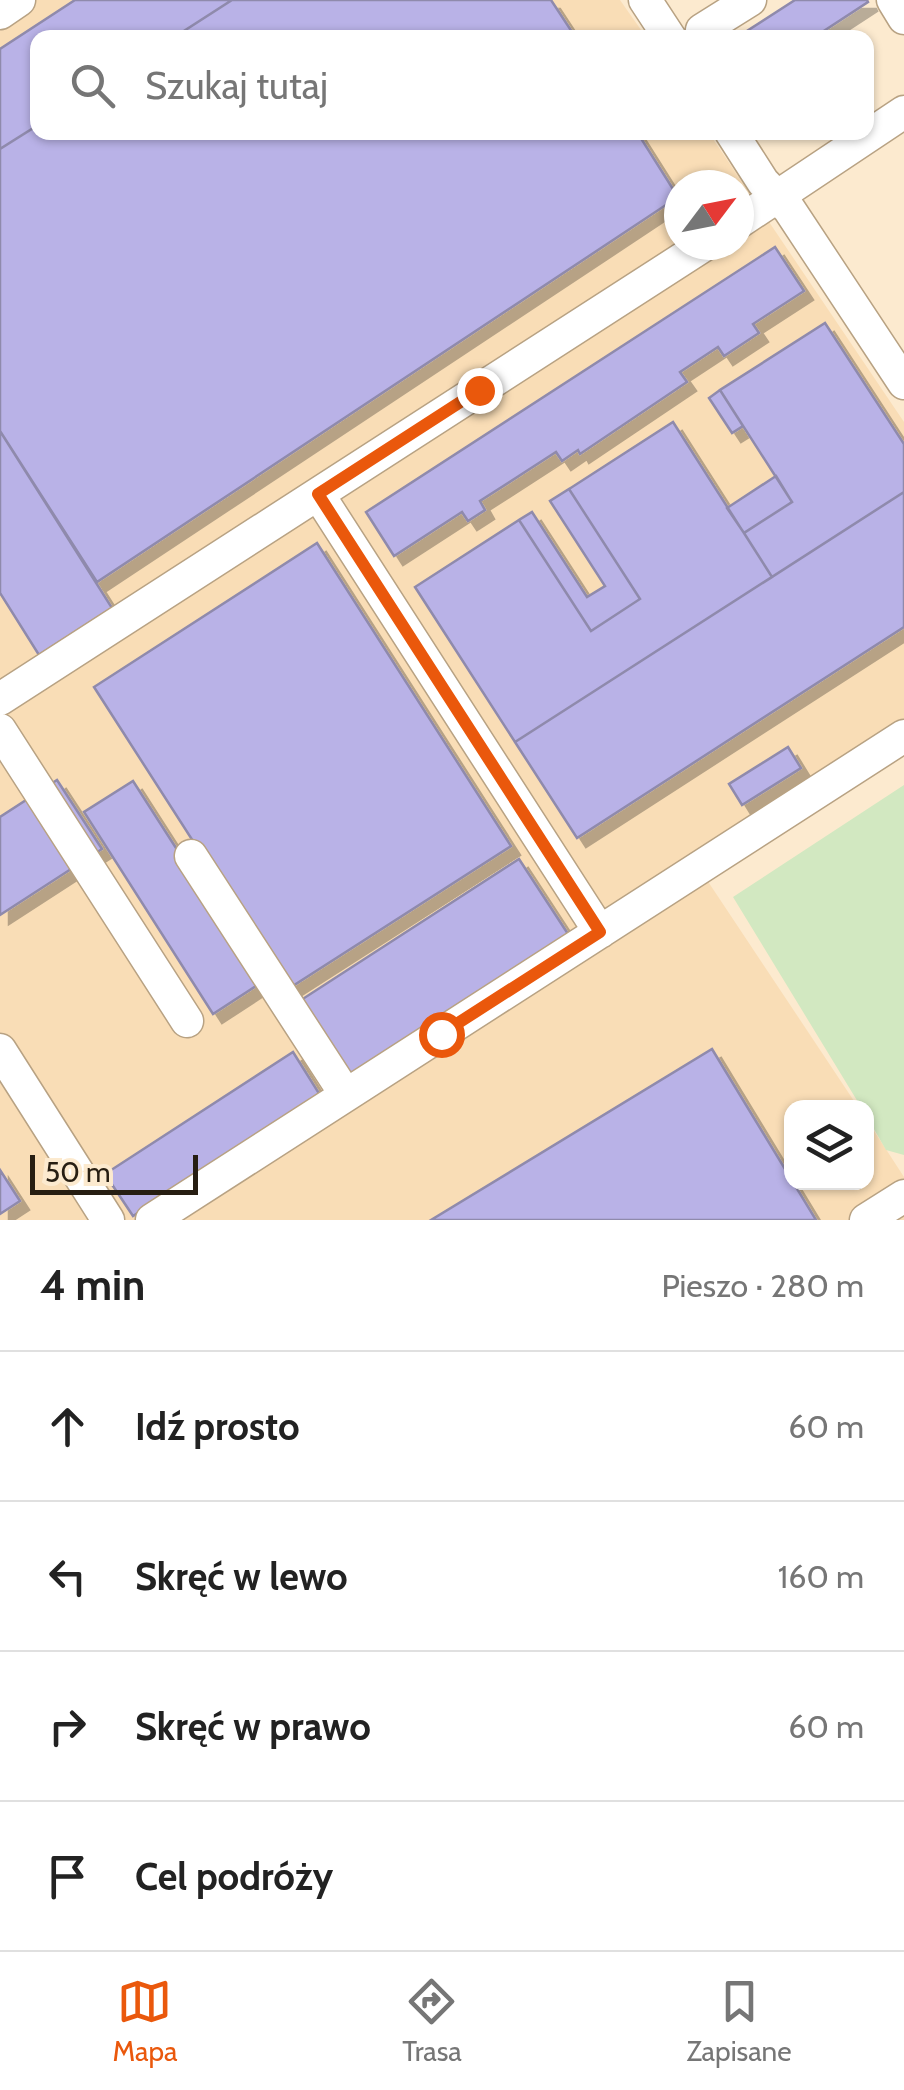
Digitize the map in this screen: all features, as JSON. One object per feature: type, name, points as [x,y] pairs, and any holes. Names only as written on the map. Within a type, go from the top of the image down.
[{"type":"lane","points":[[0,13],[20,0]]},
{"type":"lane","points":[[646,0],[665,30]]},
{"type":"lane","points":[[702,30],[750,0]]},
{"type":"lane","points":[[893,0],[904,18]]},
{"type":"lane","points":[[874,132],[904,112]]},
{"type":"lane","points":[[736,140],[763,182],[790,209],[904,383]]},
{"type":"lane","points":[[754,212],[862,140]]},
{"type":"lane","points":[[0,698],[681,260]]},
{"type":"lane","points":[[318,494],[600,932]]},
{"type":"lane","points":[[0,730],[187,1021]]},
{"type":"lane","points":[[152,1220],[904,736]]},
{"type":"lane","points":[[192,856],[346,1095]]},
{"type":"lane","points":[[0,1050],[108,1220]]},
{"type":"lane","points":[[866,1220],[904,1196]]},
{"type":"shaded area","points":[[0,0],[620,0],[641,30],[30,30],[30,140],[714,140],[734,170],[664,170],[664,260],[754,260],[754,200],[904,422],[904,756],[707,880],[853,1100],[784,1100],[784,1190],[874,1190],[874,1131],[904,1177],[904,1220],[0,1220]]},
{"type":"green space","points":[[904,785],[904,1155],[886,1150],[874,1129],[874,1100],[857,1100],[733,897]]},
{"type":"building","points":[[75,0],[232,0],[185,30],[30,30],[30,130],[0,149],[0,49]]},
{"type":"building","points":[[232,0],[551,0],[571,30],[185,30]]},
{"type":"building","points":[[795,0],[868,2],[825,30],[748,30]]},
{"type":"building","points":[[30,130],[30,140],[642,140],[664,175],[664,206],[97,582],[0,431],[0,149]]},
{"type":"building","points":[[775,247],[804,291],[753,324],[759,333],[724,356],[718,347],[680,372],[687,382],[580,454],[578,450],[562,461],[556,452],[480,501],[485,510],[468,521],[462,512],[394,556],[366,512]]},
{"type":"building","points":[[825,323],[904,444],[904,492],[772,577],[744,533],[792,502],[720,390]]},
{"type":"building","points":[[720,390],[743,426],[732,433],[709,398]]},
{"type":"building","points":[[673,422],[772,577],[515,742],[415,587],[519,520],[591,631],[640,599],[569,489]]},
{"type":"building","points":[[0,431],[112,608],[39,655],[0,593]]},
{"type":"building","points":[[776,476],[792,502],[744,533],[727,508]]},
{"type":"building","points":[[569,489],[640,599],[591,631],[519,520],[532,512],[587,597],[605,586],[550,501]]},
{"type":"building","points":[[904,492],[904,627],[577,838],[515,742]]},
{"type":"building","points":[[317,543],[511,846],[288,989],[94,687]]},
{"type":"building","points":[[788,747],[801,768],[742,805],[729,784]]},
{"type":"building","points":[[57,780],[102,849],[0,915],[0,817]]},
{"type":"building","points":[[133,781],[262,982],[213,1014],[84,812]]},
{"type":"building","points":[[519,859],[568,934],[346,1077],[298,1002]]},
{"type":"building","points":[[712,1049],[784,1167],[784,1190],[798,1190],[816,1220],[431,1220]]},
{"type":"building","points":[[293,1052],[320,1095],[133,1216],[105,1174]]},
{"type":"building","points":[[0,1170],[20,1201],[0,1214]]},
{"type":"route","points":[[441,1034],[600,932],[318,494],[479,390]]}]
